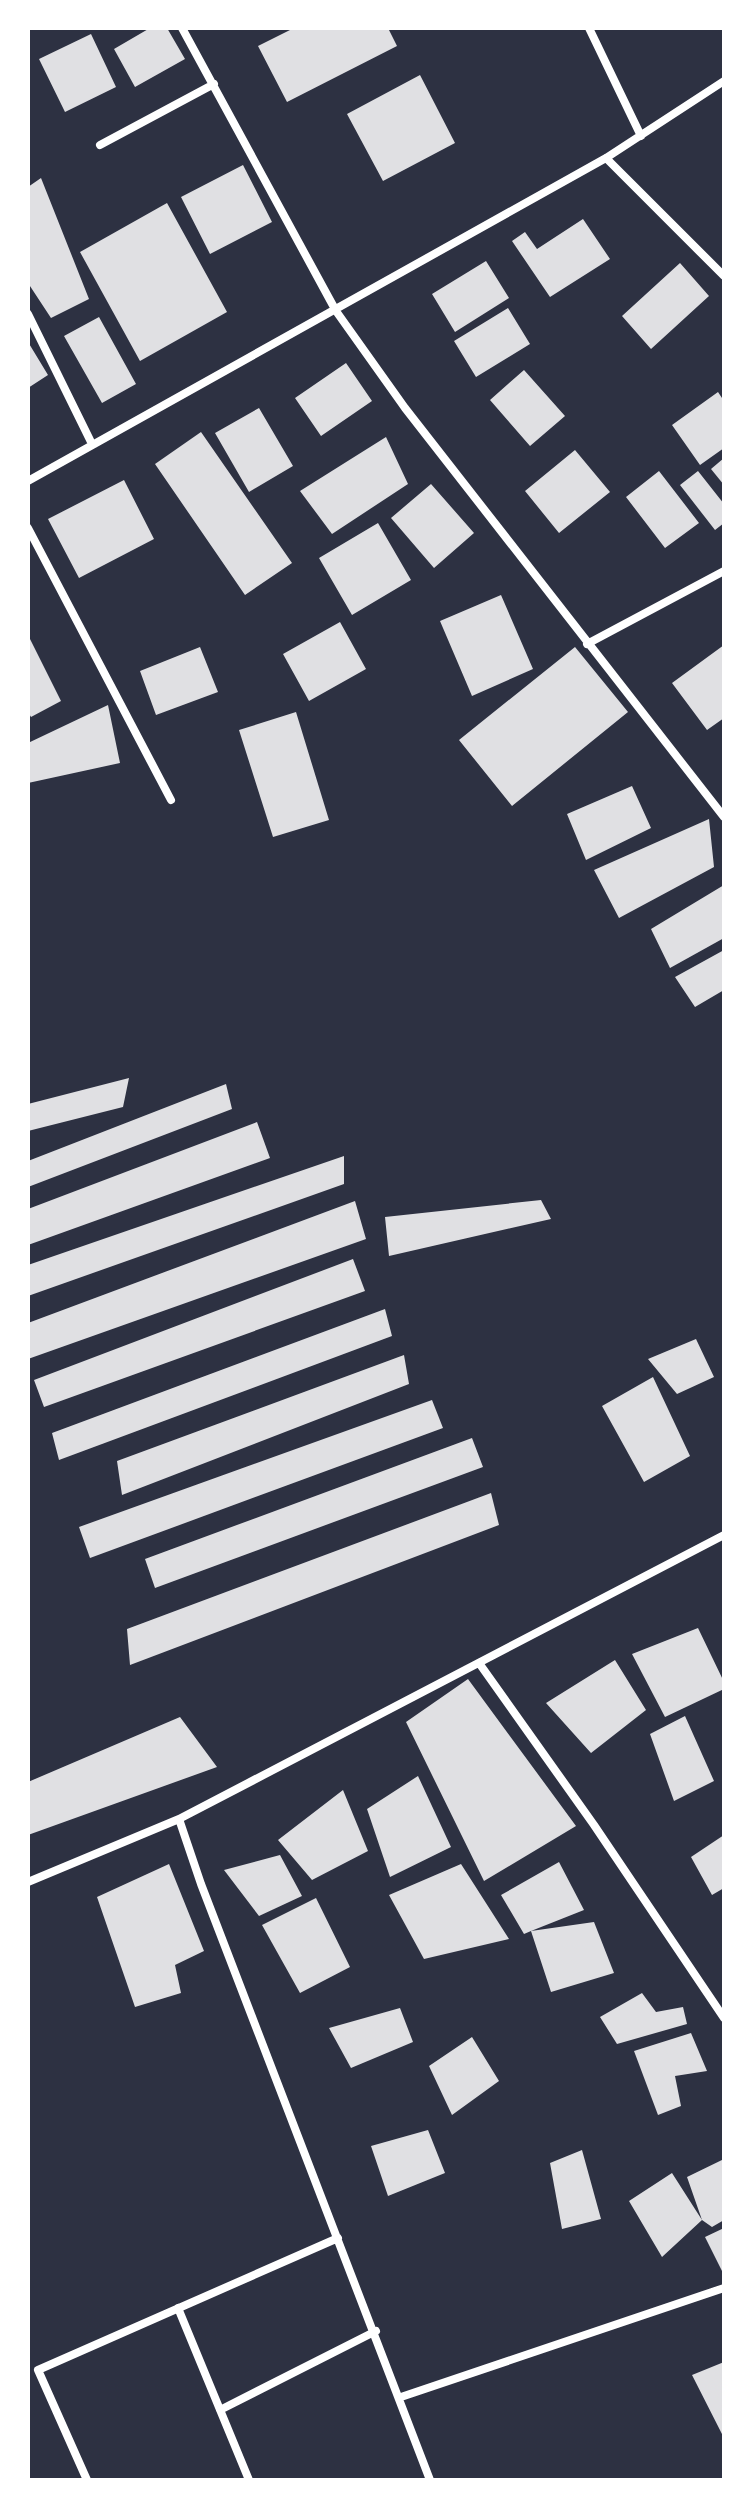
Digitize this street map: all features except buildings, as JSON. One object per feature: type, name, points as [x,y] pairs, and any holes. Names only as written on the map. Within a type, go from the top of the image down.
[{"type":"street","points":[[182,28],[336,311],[405,408],[724,817]]},
{"type":"street","points":[[589,28],[641,136]]},
{"type":"street","points":[[28,481],[606,158],[724,81]]},
{"type":"street","points":[[100,145],[214,84]]},
{"type":"street","points":[[606,158],[724,276]]},
{"type":"street","points":[[28,314],[92,444]]},
{"type":"street","points":[[28,528],[171,800]]},
{"type":"street","points":[[587,644],[724,571]]},
{"type":"street","points":[[28,1882],[179,1819],[724,1535]]},
{"type":"street","points":[[479,1663],[594,1825],[724,2018]]},
{"type":"street","points":[[179,1819],[201,1884],[376,2331],[430,2480]]},
{"type":"street","points":[[87,2480],[38,2370],[338,2238]]},
{"type":"street","points":[[401,2397],[724,2288]]},
{"type":"street","points":[[178,2308],[249,2480]]},
{"type":"street","points":[[220,2410],[376,2331]]}]
